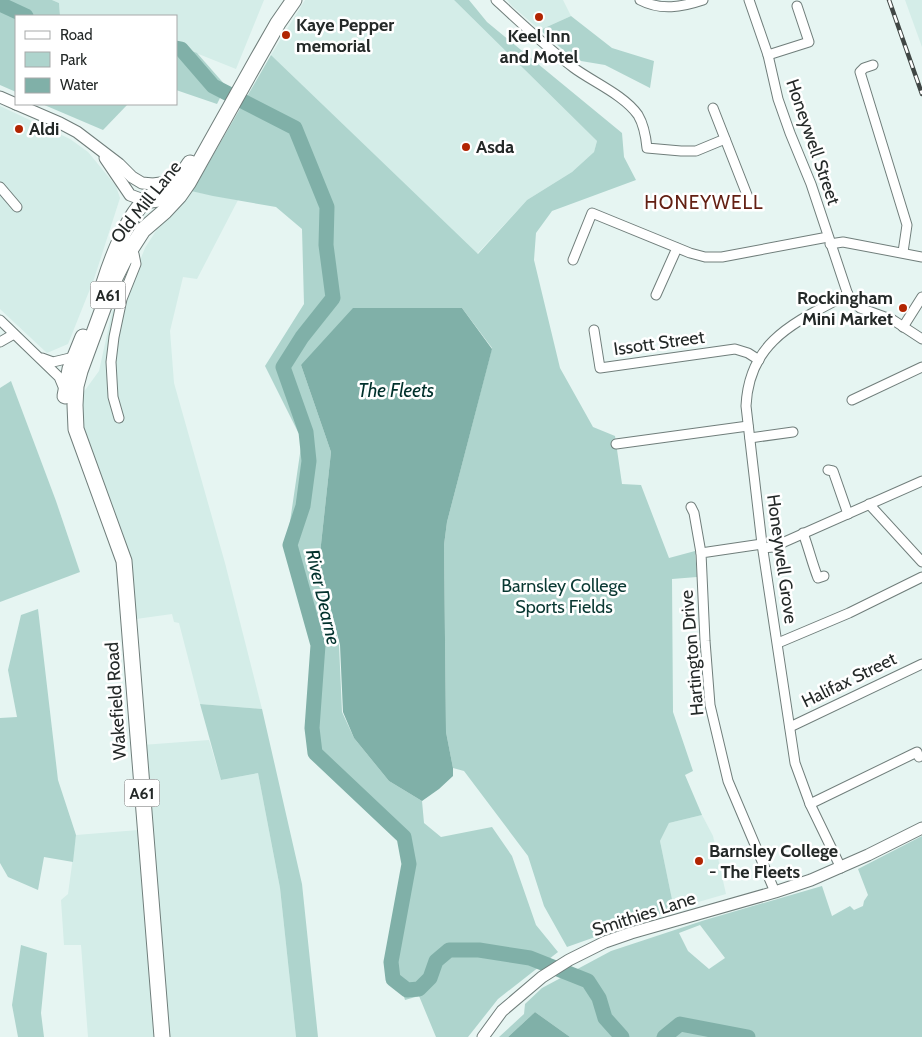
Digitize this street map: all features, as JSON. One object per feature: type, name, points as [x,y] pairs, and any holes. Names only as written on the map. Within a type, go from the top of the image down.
[{"type":"main road","name":"Old Mill Lane","points":[[76,429],[71,425],[68,417],[65,392],[68,377],[74,357],[123,249],[179,196],[187,169],[227,107],[280,0]]},
{"type":"main road","name":"Old Mill Lane","points":[[235,92],[294,0]]},
{"type":"main road","name":"Old Mill Lane","points":[[76,429],[75,405],[78,380],[112,284],[129,223],[140,200],[182,182]]},
{"type":"main road","name":"Wakefield Road","points":[[76,429],[124,561],[162,1037]]},
{"type":"street","points":[[496,0],[546,46],[576,70],[630,106],[638,116],[647,148],[696,151],[725,140]]},
{"type":"street","points":[[640,0],[662,7],[675,7],[704,0]]},
{"type":"street","name":"Honeywell Street","points":[[749,0],[768,55],[778,99],[787,126],[811,184],[848,294]]},
{"type":"street","points":[[768,55],[809,42],[797,6]]},
{"type":"street","points":[[873,65],[864,68],[860,72],[907,225],[903,252]]},
{"type":"street","points":[[0,97],[15,104]]},
{"type":"street","points":[[18,105],[60,123],[92,143],[132,177],[142,183],[182,182]]},
{"type":"street","points":[[713,108],[746,200]]},
{"type":"street","points":[[92,143],[113,169],[130,195],[140,200]]},
{"type":"street","points":[[132,177],[138,189],[140,200],[138,236]]},
{"type":"street","points":[[0,187],[17,207]]},
{"type":"street","points":[[573,260],[592,213],[676,248],[705,257],[722,257],[829,241],[903,252],[922,257]]},
{"type":"street","points":[[656,295],[676,248]]},
{"type":"street","points":[[119,418],[113,397],[111,362],[122,299],[136,264],[134,254],[123,249]]},
{"type":"street","points":[[848,294],[851,301],[860,308],[892,320],[922,339]]},
{"type":"street","name":"Honeywell Grove","points":[[841,868],[810,804],[796,762],[763,546],[746,406],[750,377],[768,346],[778,335],[790,326],[848,294]]},
{"type":"street","points":[[903,327],[922,297]]},
{"type":"street","points":[[0,320],[59,376],[65,392]]},
{"type":"street","name":"Issott Street","points":[[594,330],[600,368],[735,349],[748,353],[759,360]]},
{"type":"street","points":[[0,342],[14,334]]},
{"type":"street","points":[[39,357],[53,362],[74,357]]},
{"type":"street","points":[[852,400],[922,367]]},
{"type":"street","points":[[622,446],[748,426]]},
{"type":"street","points":[[750,438],[793,432]]},
{"type":"street","points":[[828,470],[833,471],[848,514]]},
{"type":"street","points":[[701,553],[774,546],[922,481]]},
{"type":"street","points":[[869,504],[922,562]]},
{"type":"street","name":"Hartington Drive","points":[[691,507],[694,513],[701,553],[710,705],[728,781],[775,892]]},
{"type":"street","points":[[803,533],[809,550],[809,556],[818,578],[824,576]]},
{"type":"street","points":[[778,644],[849,613],[922,576]]},
{"type":"street","name":"Halifax Street","points":[[790,727],[922,664]]},
{"type":"street","points":[[810,804],[919,753]]},
{"type":"street","name":"Smithies Lane","points":[[483,1037],[502,1011],[542,977],[569,960],[605,942],[811,880],[841,868],[922,828]]},
{"type":"shaded area","points":[[52,0],[264,0],[236,69],[178,46],[178,15],[60,15],[59,3]]},
{"type":"shaded area","points":[[305,0],[454,0],[597,141],[594,152],[572,172],[527,200],[477,254],[271,55]]},
{"type":"shaded area","points":[[507,0],[563,0],[571,16],[540,30]]},
{"type":"shaded area","points":[[905,0],[922,0],[922,47]]},
{"type":"shaded area","points":[[0,106],[70,139],[88,152],[116,186],[120,198],[94,279],[68,344],[47,353],[0,309]]},
{"type":"shaded area","points":[[191,191],[238,200],[197,279],[183,277],[170,331],[174,383],[225,563],[262,709],[200,704],[179,623],[174,622],[172,614],[136,619],[130,555],[80,416],[83,393],[99,371],[112,312],[137,268],[145,248],[168,212]]},
{"type":"shaded area","points":[[209,740],[221,780],[258,773],[280,888],[296,1037],[88,1037],[81,945],[64,945],[61,900],[68,894],[76,835],[151,829],[142,745]]},
{"type":"shaded area","points":[[702,815],[713,836],[726,894],[674,909],[660,841],[669,823]]},
{"type":"green space","points":[[0,0],[52,0],[59,3],[60,15],[15,15],[15,92],[0,85]]},
{"type":"green space","name":"Barnsley College Sports Fields","points":[[454,0],[469,0],[487,22],[622,133],[624,157],[636,180],[552,211],[536,233],[534,260],[560,368],[593,427],[615,436],[622,484],[641,485],[669,558],[695,551],[697,577],[672,579],[673,712],[693,771],[685,775],[702,815],[669,823],[660,841],[674,909],[567,947],[544,906],[528,856],[464,771],[453,768],[446,732],[444,545],[447,522],[492,348],[462,308],[301,365],[331,452],[319,563],[339,645],[342,712],[354,738],[389,781],[422,801],[424,823],[441,837],[492,827],[512,856],[536,925],[558,952],[498,999],[468,1037],[436,1037],[419,996],[405,1000],[396,969],[409,837],[315,753],[312,728],[318,645],[286,549],[302,440],[265,366],[304,304],[302,229],[276,207],[191,191],[271,55],[478,254],[527,200],[572,172],[594,152],[597,141]]},
{"type":"green space","points":[[571,16],[612,48],[654,61],[650,88],[605,65],[575,60],[540,30]]},
{"type":"green space","points":[[178,46],[197,53],[226,86],[217,104],[178,91]]},
{"type":"green space","points":[[44,105],[127,105],[103,130]]},
{"type":"green space","points":[[11,381],[56,501],[80,572],[0,602],[0,388]]},
{"type":"green space","points":[[38,609],[58,780],[76,835],[73,862],[44,857],[38,890],[8,877],[0,863],[0,718],[17,717],[8,670],[21,615]]},
{"type":"green space","points":[[200,704],[262,709],[302,884],[318,1037],[296,1037],[280,888],[258,773],[221,780]]},
{"type":"green space","points":[[922,836],[922,1037],[570,1037],[535,1012],[508,1037],[499,1037],[524,1014],[525,1004],[542,988],[611,951],[705,920],[822,886],[832,916],[850,906],[854,910],[863,906],[868,895],[858,869]],"holes":[[[700,925],[725,958],[709,969],[688,951],[679,933]]]},
{"type":"green space","points":[[21,945],[47,953],[41,1013],[44,1037],[18,1037],[12,1005]]},
{"type":"water","name":"The Fleets","points":[[353,308],[462,308],[492,349],[447,522],[444,545],[446,732],[453,776],[422,801],[389,781],[354,738],[343,712],[340,645],[319,563],[331,452],[301,365]]},
{"type":"water","points":[[535,1012],[570,1037],[508,1037]]},
{"type":"waterway","name":"River Dearne","points":[[0,4],[24,15]]},
{"type":"waterway","name":"River Dearne","points":[[178,48],[181,49],[213,86],[295,128],[327,207],[326,245],[333,298],[302,337],[283,367],[306,432],[309,461],[303,506],[290,545],[318,645],[312,728],[315,753],[404,837],[409,864],[391,962],[393,979],[407,990],[419,989],[430,978],[436,961],[449,950],[479,950],[530,958],[588,981],[599,998],[605,1018],[622,1037]]},
{"type":"waterway","name":"River Dearne","points":[[664,1037],[680,1024],[748,1037]]},
{"type":"railway","points":[[889,0],[922,94]]},
{"type":"place","name":"Keel Inn and Motel","points":[[539,17]]},
{"type":"place","name":"Kaye Pepper memorial","points":[[286,35]]},
{"type":"place","name":"Aldi","points":[[19,129]]},
{"type":"place","name":"Asda","points":[[466,147]]},
{"type":"place","name":"Rockingham Mini Market","points":[[903,308]]},
{"type":"place","name":"Barnsley College - The Fleets","points":[[699,861]]},
{"type":"district","name":"HONEYWELL","points":[[704,202]]}]
